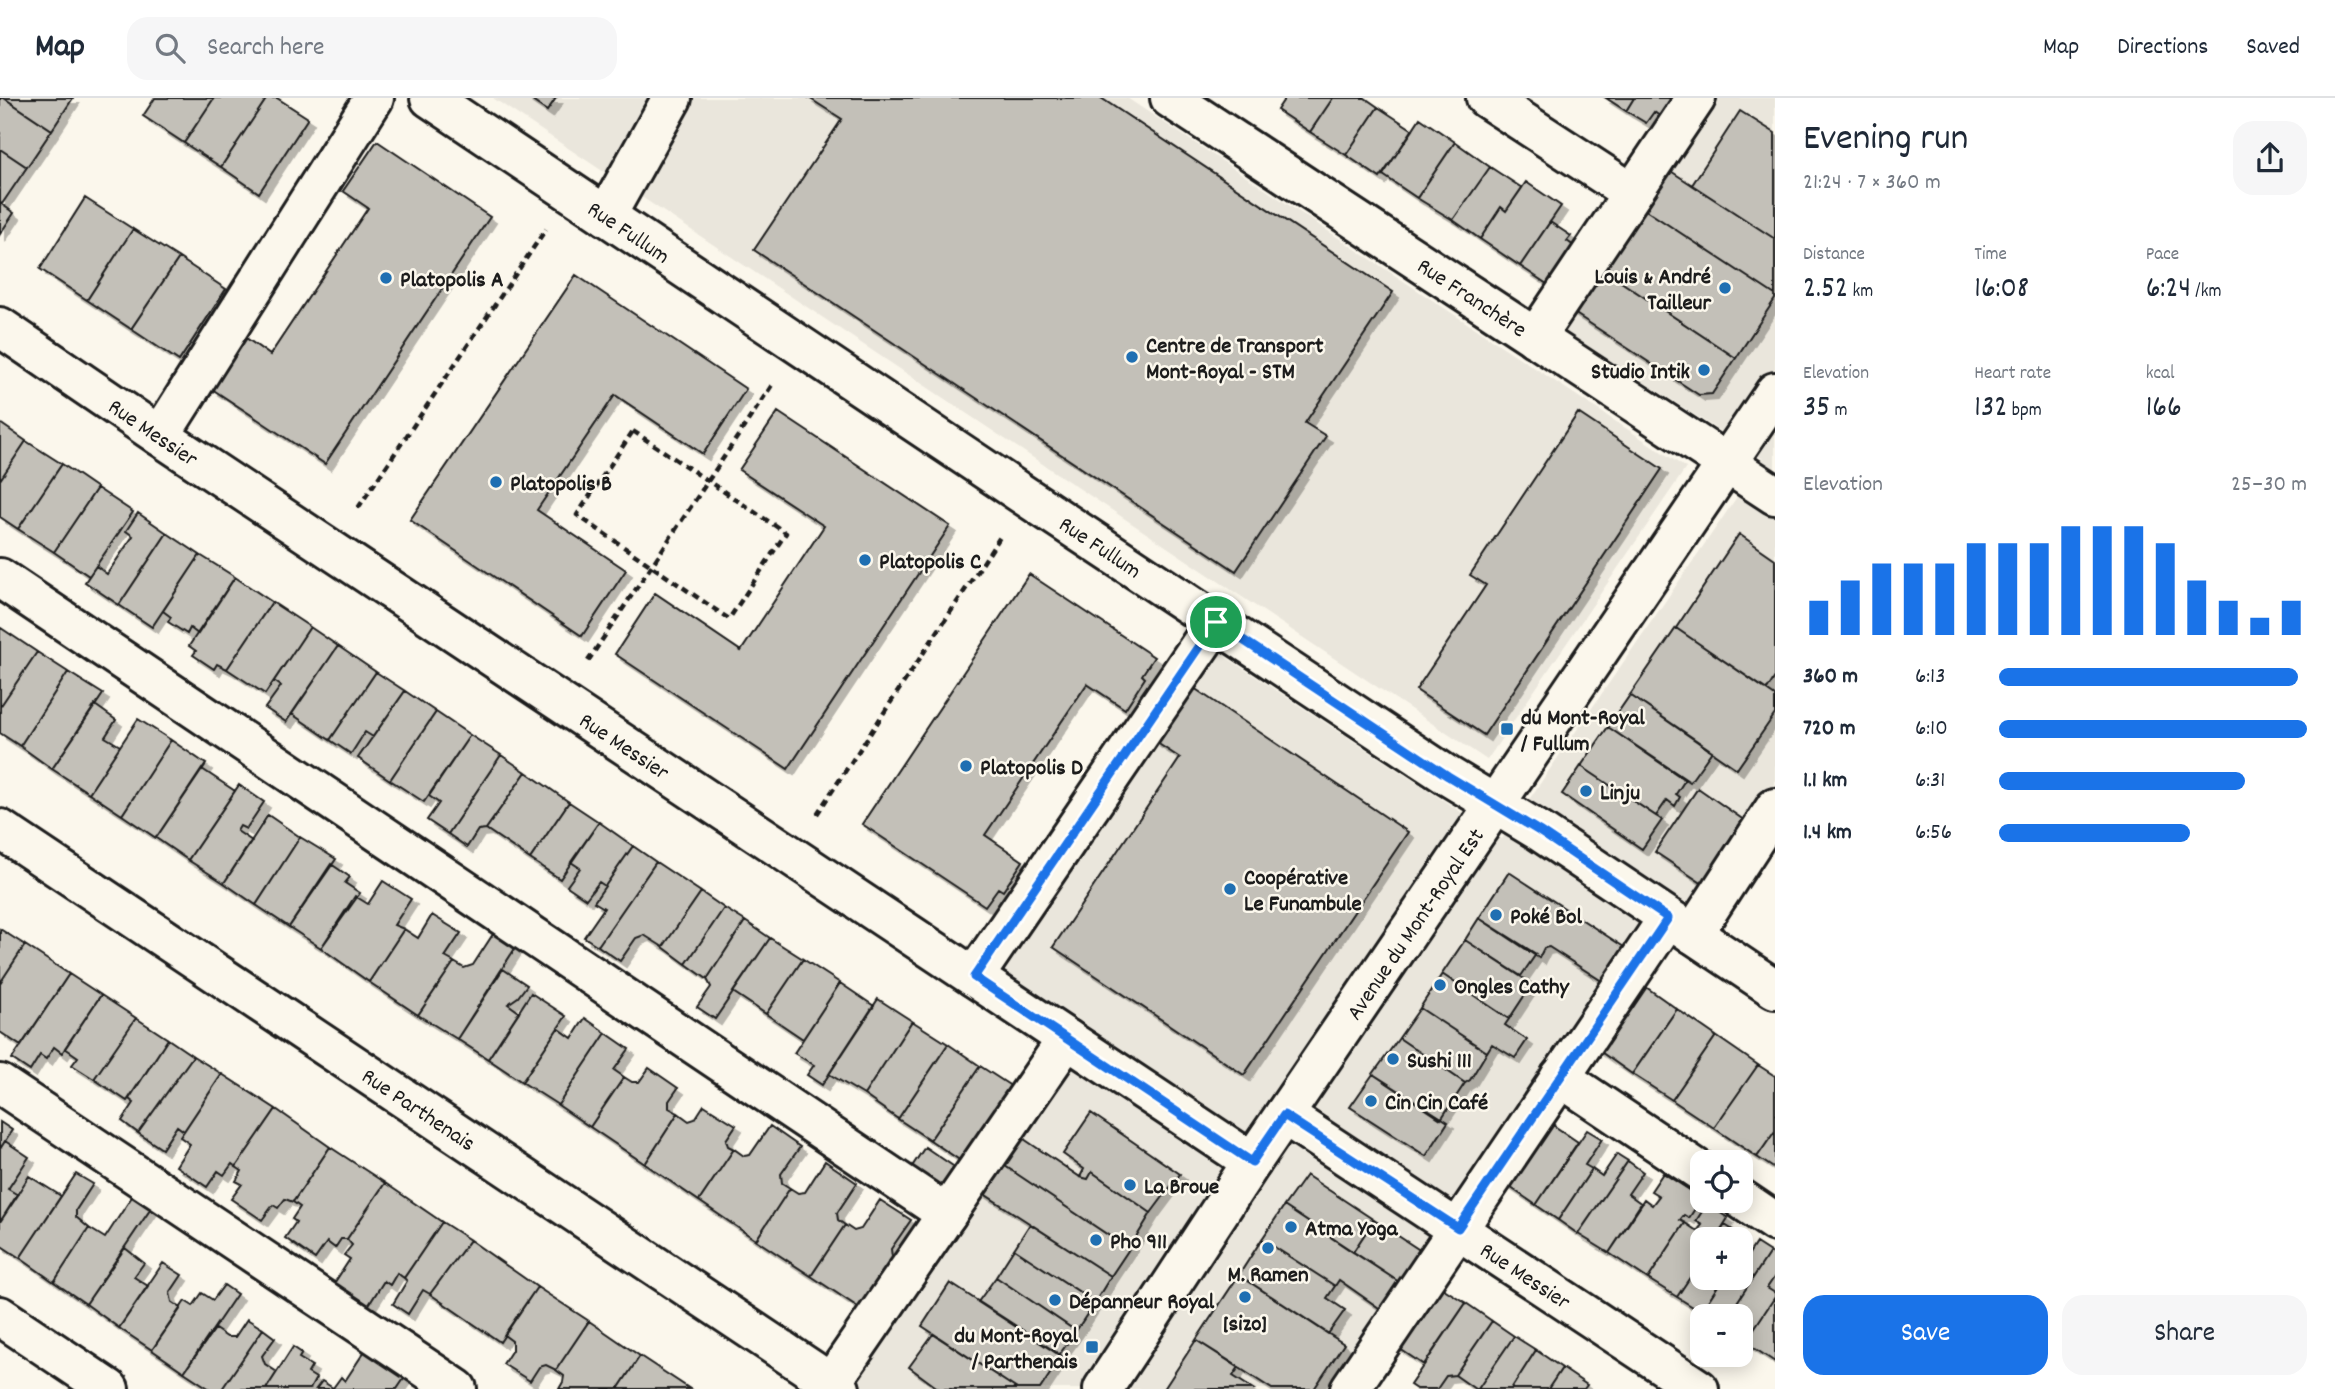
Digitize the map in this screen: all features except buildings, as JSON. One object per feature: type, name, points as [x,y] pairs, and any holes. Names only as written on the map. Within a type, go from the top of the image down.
[{"type":"street","points":[[160,436],[374,98]]},
{"type":"street","name":"Rue Fullum","points":[[430,98],[1216,622],[1494,805],[1539,831],[1775,989]]},
{"type":"street","points":[[606,216],[672,98]]},
{"type":"street","name":"Rue Franchère","points":[[1170,98],[1775,495]]},
{"type":"street","points":[[1486,98],[1632,193]]},
{"type":"street","points":[[1535,338],[1696,98]]},
{"type":"street","name":"Rue Messier","points":[[0,327],[1252,1162]]},
{"type":"street","name":"Avenue du Mont-Royal Est","points":[[1103,1389],[1252,1162],[1775,391]]},
{"type":"street","points":[[0,578],[947,1214]]},
{"type":"street","points":[[974,977],[1216,622]]},
{"type":"street","points":[[1362,1385],[1458,1228],[1560,1077],[1775,808]]},
{"type":"street","name":"Rue Parthenais","points":[[0,829],[835,1386]]},
{"type":"street","points":[[835,1386],[947,1214],[1067,1039]]},
{"type":"street","points":[[1560,1077],[1690,1164]]},
{"type":"street","points":[[0,1084],[457,1389]]},
{"type":"street","name":"Rue Messier","points":[[1284,1115],[1699,1389]]},
{"type":"street","points":[[1753,1207],[1775,1222]]},
{"type":"street","points":[[0,1316],[109,1389]]},
{"type":"path","points":[[358,508],[546,229]]},
{"type":"path","points":[[588,662],[774,382]]},
{"type":"path","points":[[633,431],[708,481],[786,533],[729,619],[577,515],[633,431]]},
{"type":"path","points":[[817,814],[1002,534]]},
{"type":"shaded area","points":[[493,98],[1127,98],[1686,468],[1487,760]]},
{"type":"shaded area","points":[[1689,98],[1775,98],[1775,828],[1715,919],[1674,895],[1343,1389],[844,1389],[1065,1060],[965,995],[1209,646],[1502,839],[1763,459],[1543,317]]},
{"type":"place","name":"Platopolis A","points":[[386,278]]},
{"type":"place","name":"Louis & André Tailleur","points":[[1725,288]]},
{"type":"place","name":"Centre de Transport Mont-Royal - STM","points":[[1132,357]]},
{"type":"place","name":"Studio Intik","points":[[1704,370]]},
{"type":"place","name":"Platopolis B","points":[[496,482]]},
{"type":"place","name":"Platopolis C","points":[[865,560]]},
{"type":"place","name":"du Mont-Royal / Fullum","points":[[1507,729]]},
{"type":"place","name":"Platopolis D","points":[[966,766]]},
{"type":"place","name":"Linju","points":[[1586,791]]},
{"type":"place","name":"Coopérative Le Funambule","points":[[1230,889]]},
{"type":"place","name":"Poké Bol","points":[[1496,915]]},
{"type":"place","name":"Ongles Cathy","points":[[1440,985]]},
{"type":"place","name":"Sushi 111","points":[[1393,1059]]},
{"type":"place","name":"Cin Cin Café","points":[[1371,1101]]},
{"type":"place","name":"La Broue","points":[[1130,1185]]},
{"type":"place","name":"Atma Yoga","points":[[1291,1227]]},
{"type":"place","name":"Pho 911","points":[[1096,1240]]},
{"type":"place","name":"M. Ramen","points":[[1268,1248]]},
{"type":"place","name":"[sizo]","points":[[1245,1297]]},
{"type":"place","name":"Dépanneur Royal","points":[[1055,1300]]},
{"type":"place","name":"du Mont-Royal / Parthenais","points":[[1092,1347]]},
{"type":"route","points":[[1216,622],[1448,776],[1539,831],[1668,918],[1458,1228],[1284,1115],[1252,1162],[974,977],[1216,622]]}]
